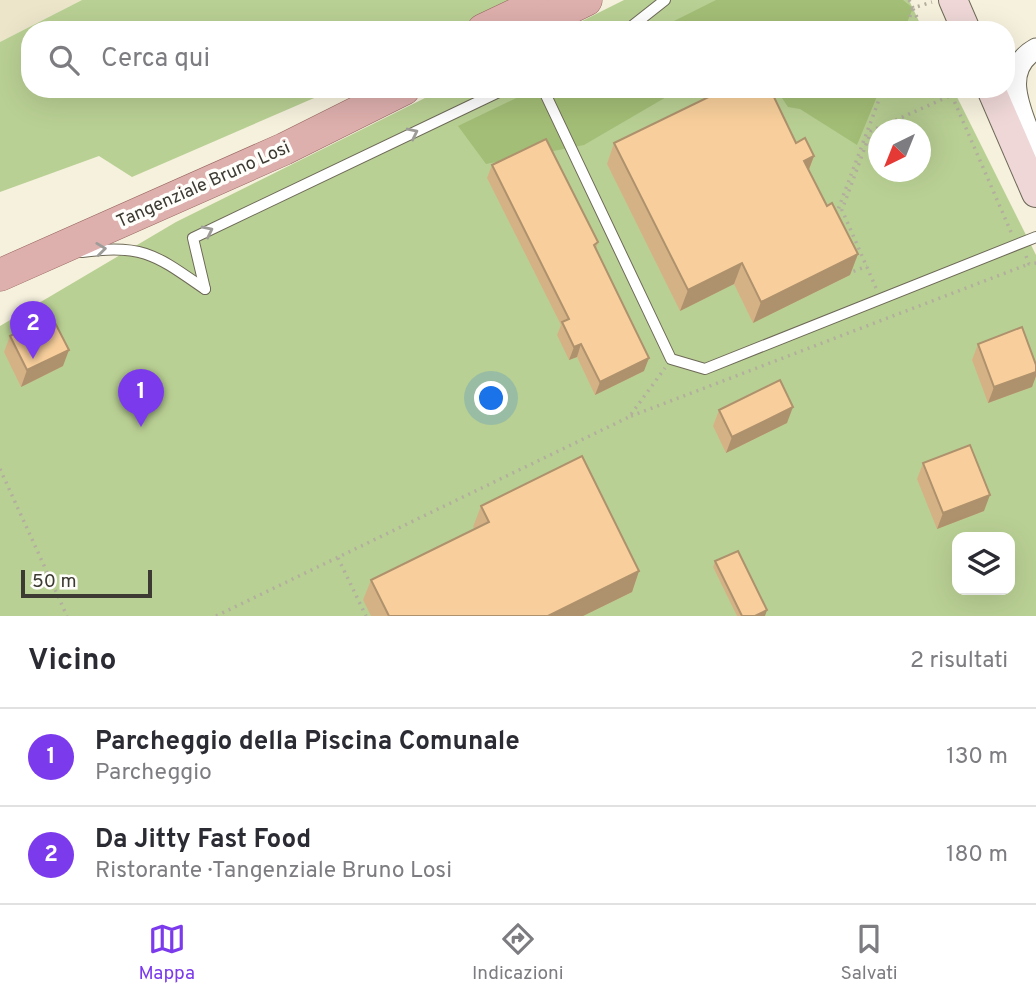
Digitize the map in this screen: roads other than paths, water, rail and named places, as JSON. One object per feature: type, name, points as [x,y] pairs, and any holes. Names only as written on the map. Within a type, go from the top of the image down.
[{"type":"main road","points":[[502,21],[545,0]]},
{"type":"main road","points":[[543,21],[586,0]]},
{"type":"main road","name":"Tangenziale Bruno Losi","points":[[0,257],[341,98]]},
{"type":"main road","name":"Tangenziale Bruno Losi","points":[[0,275],[284,149],[386,98]]},
{"type":"street","points":[[953,0],[962,21]]},
{"type":"street","points":[[1015,80],[1020,61],[1036,49]]},
{"type":"street","points":[[1015,94],[1036,152]]},
{"type":"street","points":[[995,98],[1034,183]]},
{"type":"lane","points":[[638,21],[665,0]]},
{"type":"lane","points":[[33,260],[110,248],[128,248],[162,260],[205,289],[193,239],[486,98]]},
{"type":"lane","points":[[547,98],[671,359],[705,369],[1036,237]]},
{"type":"place","name":"Da Jitty Fast Food","points":[[33,359]]},
{"type":"place","name":"Parcheggio della Piscina Comunale","points":[[141,427]]}]
